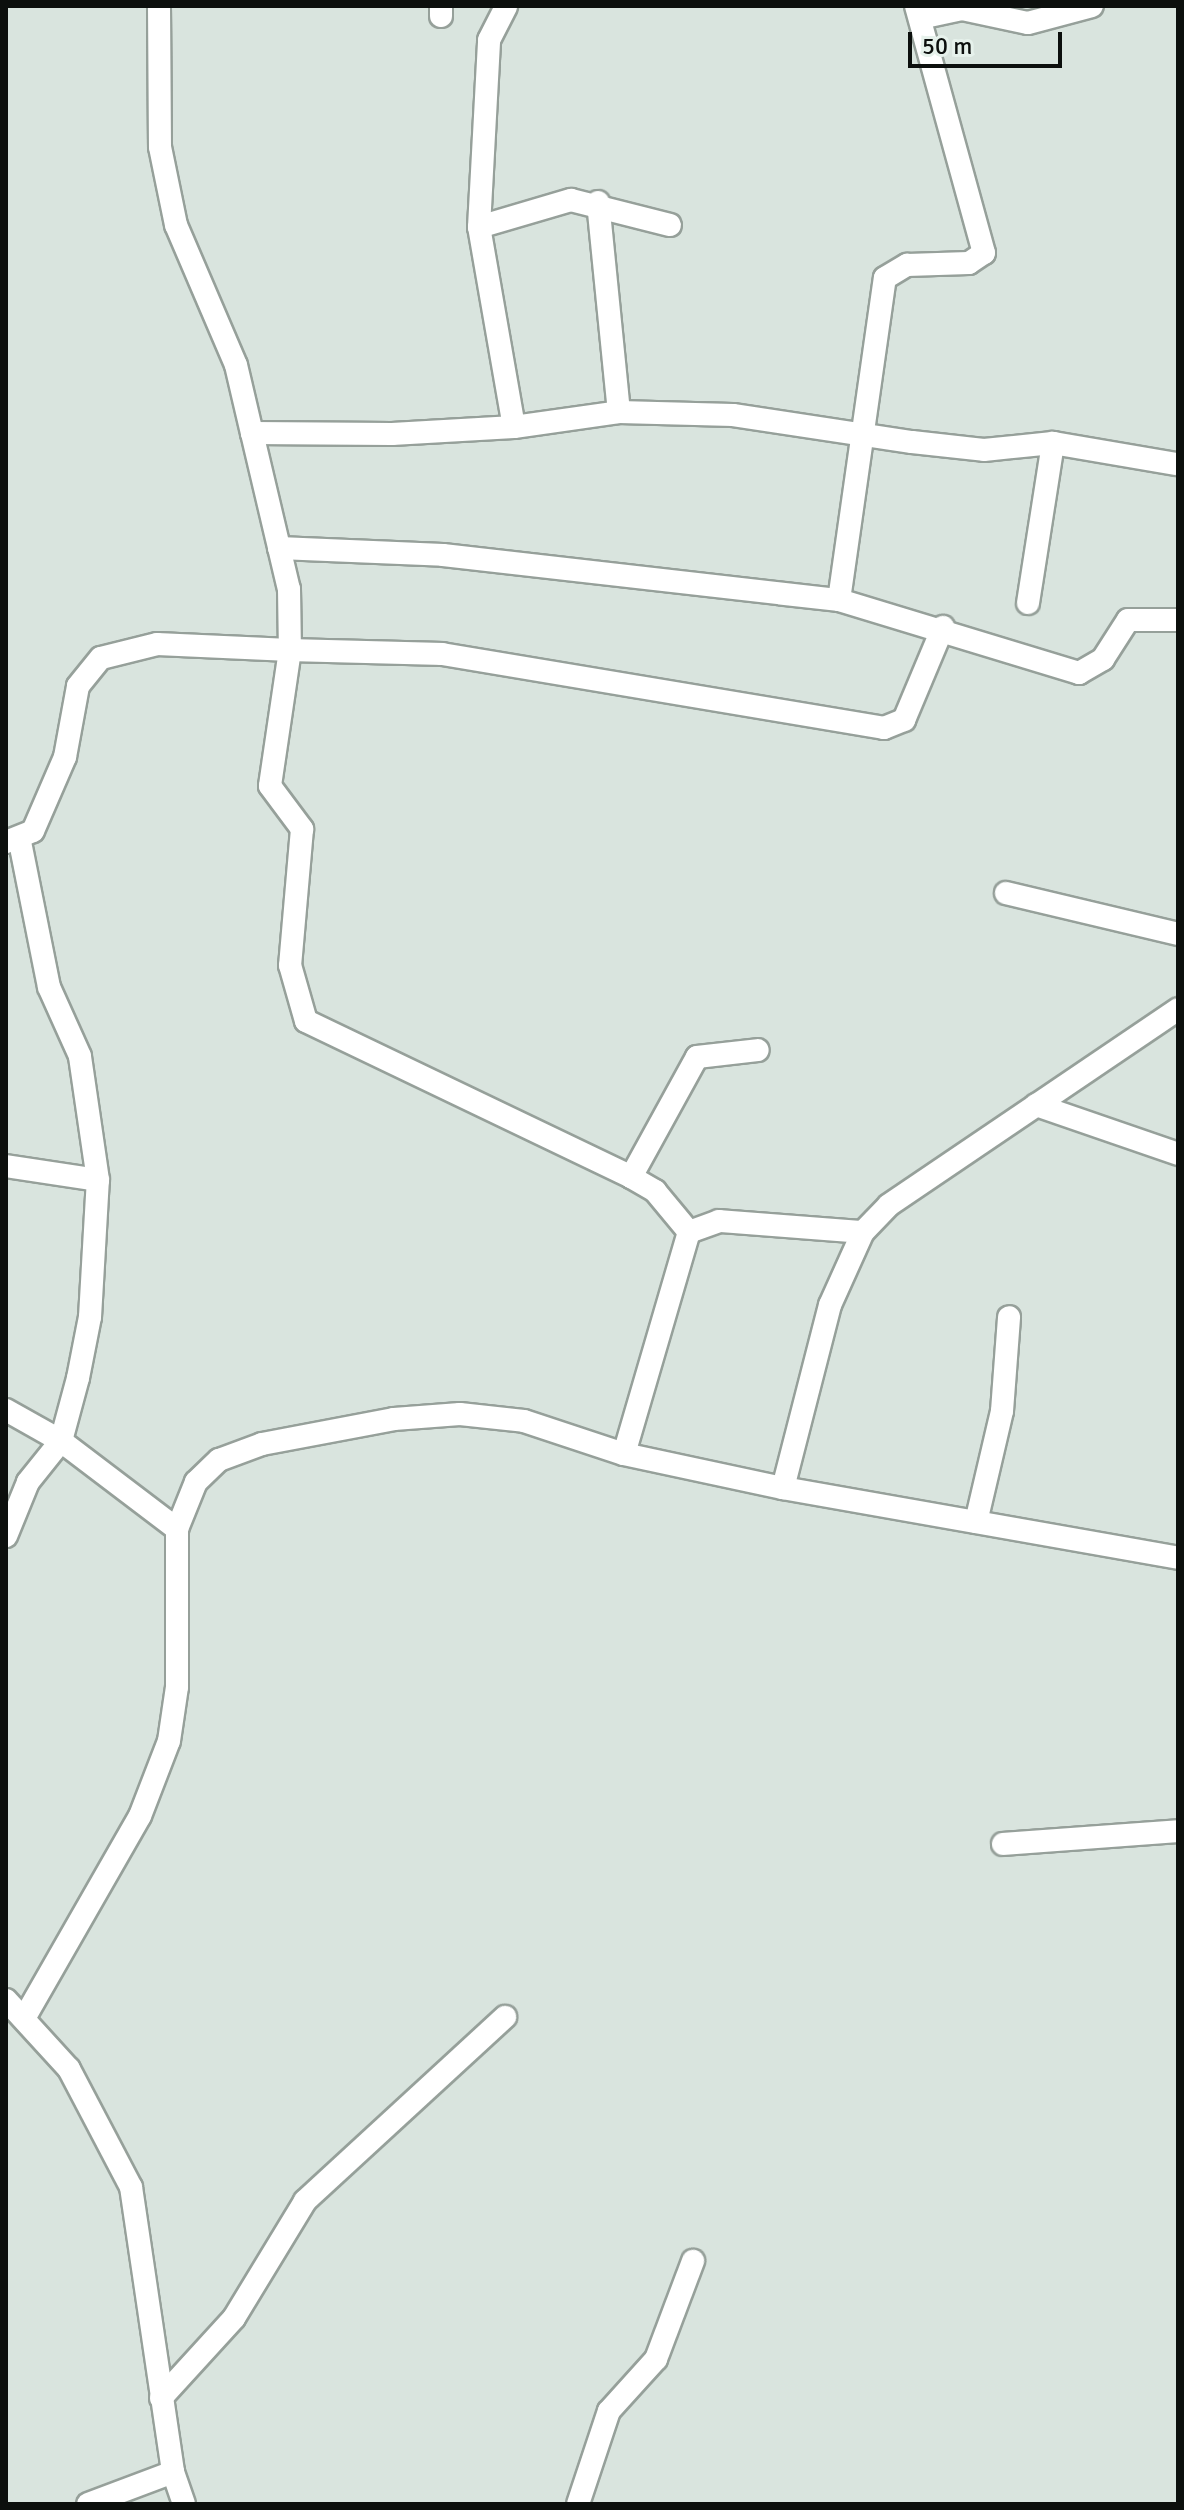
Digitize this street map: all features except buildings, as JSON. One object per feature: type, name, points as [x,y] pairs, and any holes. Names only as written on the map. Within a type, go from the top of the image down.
[{"type":"street","points":[[159,6],[160,147],[173,209],[236,365],[289,589],[290,650],[270,786],[302,829],[290,965],[306,1021],[631,1177],[655,1191],[689,1232]]},
{"type":"street","points":[[506,6],[489,40],[479,227],[514,427]]},
{"type":"street","points":[[839,600],[866,431],[885,278],[907,265],[969,263],[984,253],[918,12],[962,9],[1028,23],[1092,6]]},
{"type":"street","points":[[479,227],[551,203],[598,202],[670,225]]},
{"type":"street","points":[[598,202],[619,412]]},
{"type":"street","points":[[252,433],[460,434],[619,412],[733,415],[866,431],[984,450],[1053,443],[1176,464]]},
{"type":"street","points":[[1028,603],[1053,443]]},
{"type":"street","points":[[279,548],[443,555],[839,600],[943,627],[1079,673],[1103,659],[1128,620],[1178,620]]},
{"type":"street","points":[[6,1536],[28,1482],[61,1441],[90,1317],[98,1180],[90,1100],[31,919],[13,842],[33,831],[65,757],[78,686],[101,658],[157,644],[442,654],[884,728],[904,720],[943,627]]},
{"type":"street","points":[[1006,893],[1178,934]]},
{"type":"street","points":[[783,1488],[830,1305],[863,1232],[889,1205],[1178,1009]]},
{"type":"street","points":[[631,1177],[697,1057],[758,1050]]},
{"type":"street","points":[[1036,1105],[1178,1154]]},
{"type":"street","points":[[6,1166],[98,1180]]},
{"type":"street","points":[[689,1232],[719,1221],[863,1232]]},
{"type":"street","points":[[624,1454],[689,1232]]},
{"type":"street","points":[[976,1522],[1002,1411],[1009,1317]]},
{"type":"street","points":[[6,1410],[61,1441],[177,1529]]},
{"type":"street","points":[[26,2015],[140,1816],[169,1741],[177,1687],[177,1529],[196,1482],[219,1460],[262,1444],[394,1419],[460,1414],[524,1421],[624,1454],[783,1488],[1178,1558]]},
{"type":"street","points":[[1003,1844],[1178,1831]]},
{"type":"street","points":[[6,2000],[26,2015],[103,2125],[131,2187],[173,2472],[184,2504]]},
{"type":"street","points":[[161,2398],[234,2318],[305,2201],[505,2017]]},
{"type":"street","points":[[578,2504],[609,2411],[656,2359],[693,2261]]},
{"type":"street","points":[[88,2504],[173,2472]]}]
